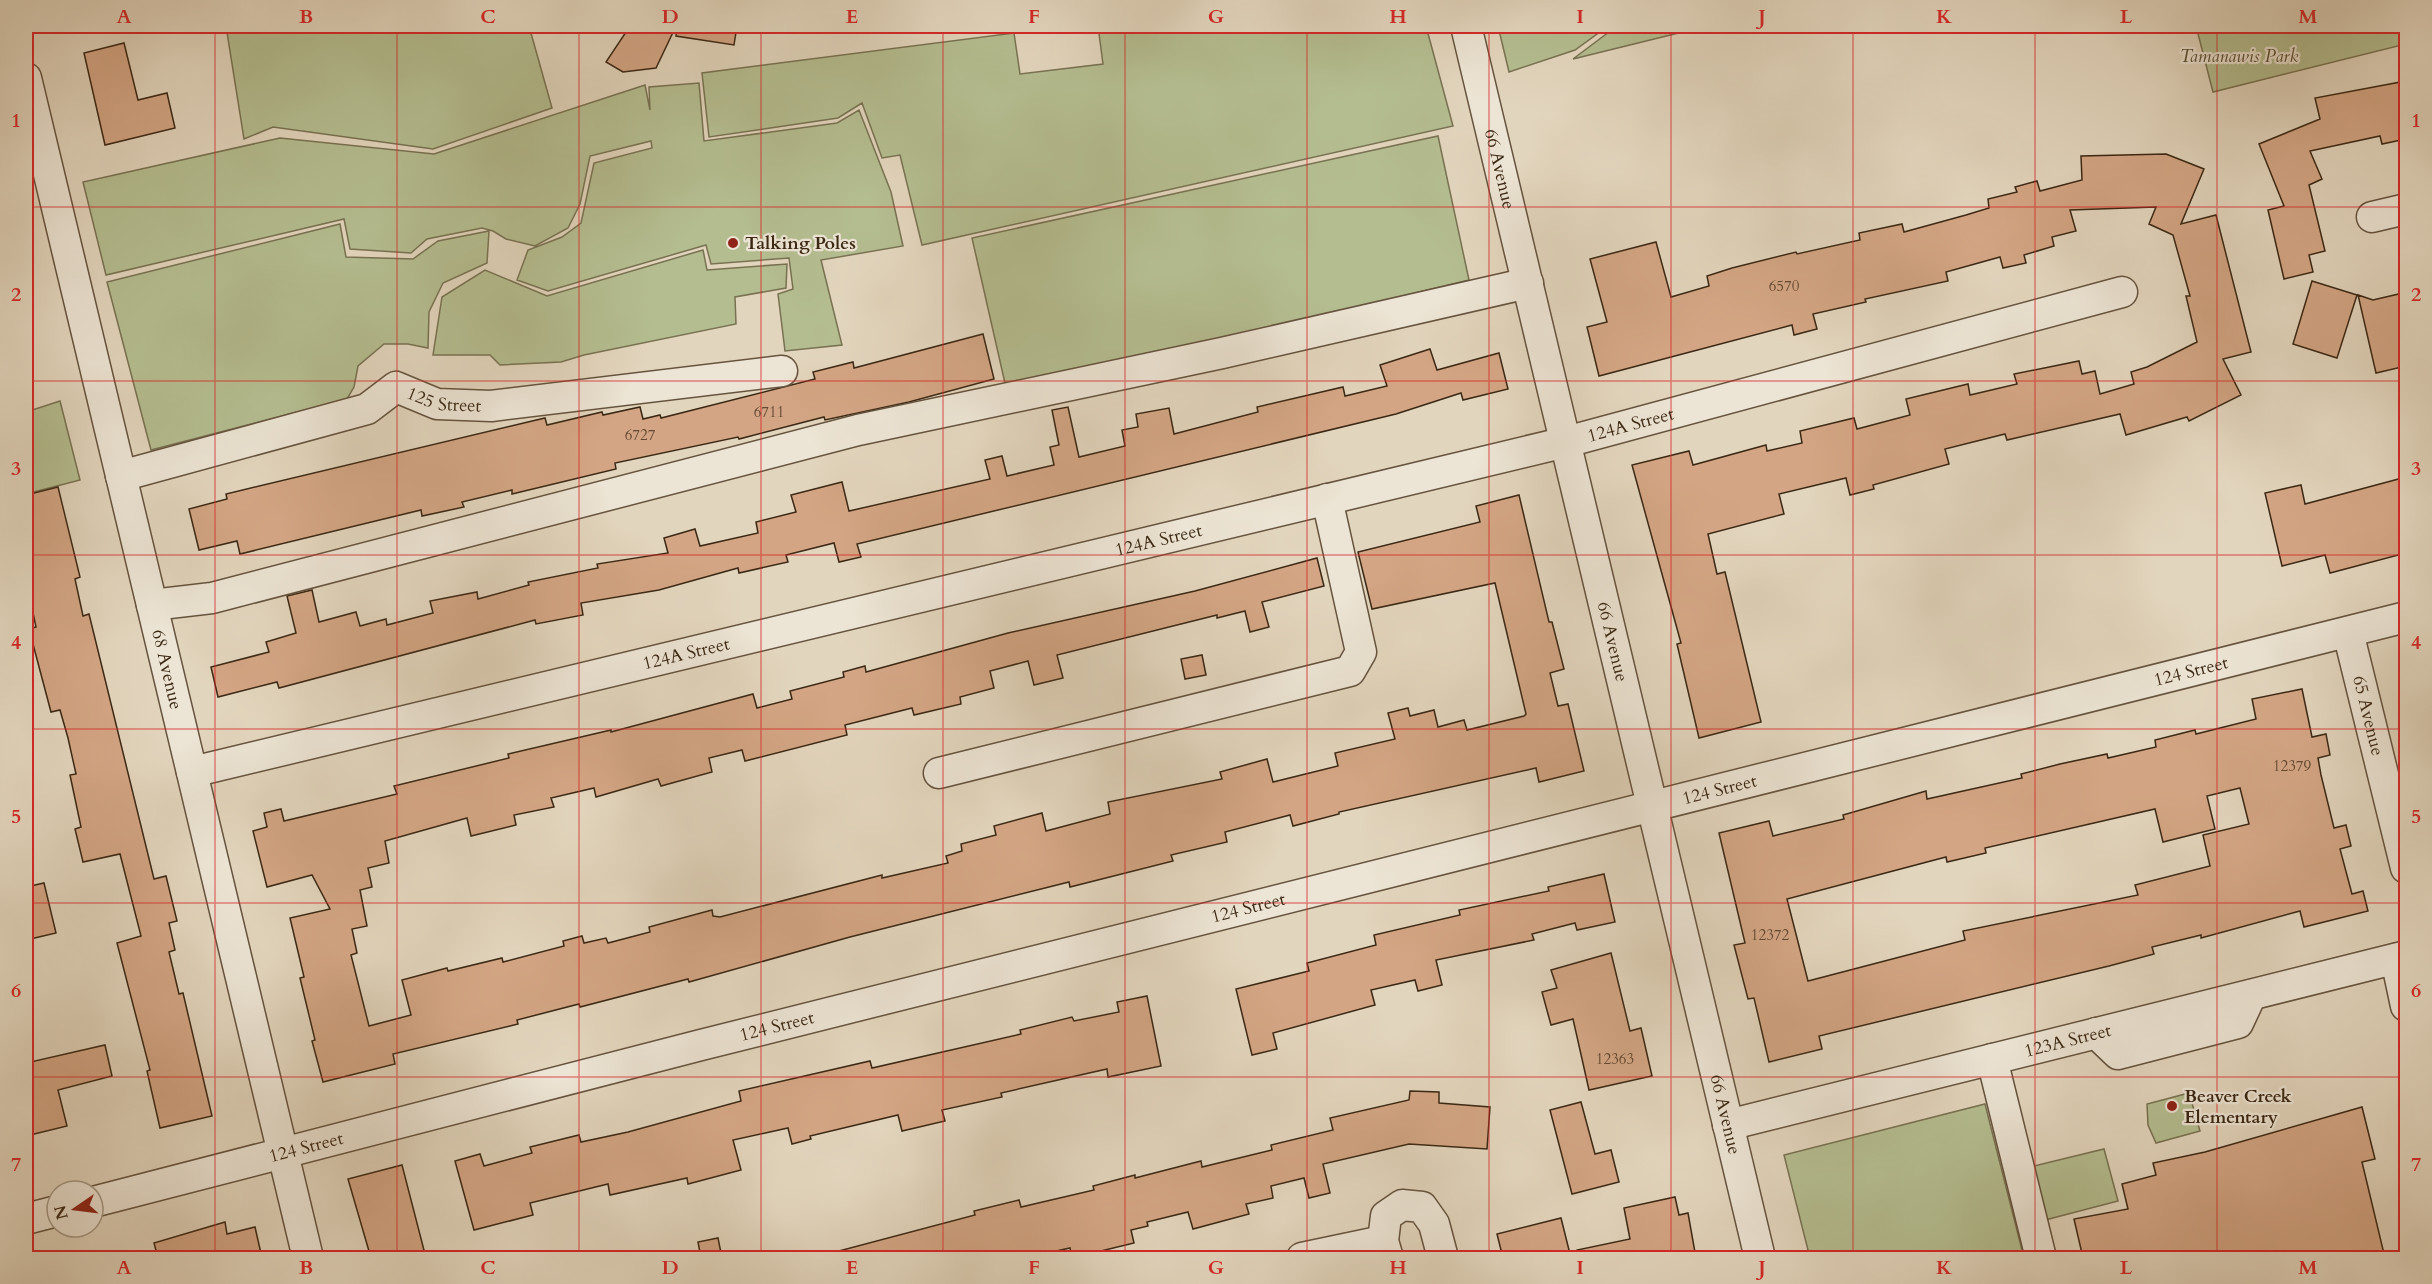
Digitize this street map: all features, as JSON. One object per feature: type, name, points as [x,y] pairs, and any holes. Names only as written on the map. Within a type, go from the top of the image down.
[{"type":"street","name":"66 Avenue","points":[[1467,26],[1760,1258]]},
{"type":"street","name":"68 Avenue","points":[[26,78],[308,1258]]},
{"type":"street","points":[[2372,217],[2406,209]]},
{"type":"street","points":[[152,605],[171,605],[223,596],[858,430],[1222,353],[1528,283]]},
{"type":"street","name":"124A Street","points":[[192,772],[1566,442],[2122,292]]},
{"type":"street","name":"125 Street","points":[[121,476],[367,410],[396,387],[437,404],[491,406],[782,371]]},
{"type":"street","points":[[939,773],[1350,671],[1361,652],[1327,499]]},
{"type":"street","name":"124 Street","points":[[105,1199],[724,1039],[2406,617]]},
{"type":"street","name":"65 Avenue","points":[[2348,632],[2406,868]]},
{"type":"street","points":[[2401,957],[2406,1006]]},
{"type":"street","name":"123A Street","points":[[1728,1125],[2401,957]]},
{"type":"street","points":[[1992,1059],[2041,1258]]},
{"type":"street","points":[[1302,1258],[1385,1250],[1386,1216],[1402,1205],[1422,1207],[1434,1224],[1443,1258]]},
{"type":"street","points":[[26,1219],[45,1214]]},
{"type":"green space","points":[[226,26],[529,26],[552,108],[433,149],[273,127],[244,139]]},
{"type":"green space","points":[[1098,26],[1426,26],[1453,126],[922,245],[900,155],[882,158],[862,103],[838,118],[709,137],[702,73],[1014,33],[1020,74],[1103,64]]},
{"type":"green space","points":[[1498,26],[1608,26],[1575,50],[1509,72]]},
{"type":"green space","points":[[1617,26],[1707,26],[1573,59]]},
{"type":"green space","name":"Tamanawis Park","points":[[2196,26],[2406,26],[2406,44],[2213,92]]},
{"type":"green space","points":[[699,83],[704,141],[837,123],[859,110],[891,192],[903,246],[821,260],[842,345],[785,351],[778,294],[793,289],[789,258],[711,264],[706,245],[548,291],[517,280],[528,250],[562,237],[581,223],[594,163],[652,148],[651,141],[590,156],[580,204],[568,228],[535,246],[506,239],[493,231],[482,228],[427,239],[411,253],[350,249],[344,219],[106,275],[83,182],[280,138],[434,154],[645,85],[650,110],[649,87]]},
{"type":"green space","points":[[1438,136],[1469,280],[1007,392],[972,238]]},
{"type":"green space","points":[[340,224],[346,257],[413,259],[438,241],[489,231],[487,263],[443,283],[429,312],[428,348],[408,344],[384,344],[358,366],[354,387],[347,399],[151,450],[107,282]]},
{"type":"green space","points":[[703,250],[707,270],[787,264],[786,288],[735,297],[736,324],[584,355],[561,362],[500,365],[490,355],[433,355],[442,297],[485,270],[547,296]]},
{"type":"green space","points":[[60,401],[80,480],[26,494],[26,412]]},
{"type":"green space","points":[[2189,1093],[2200,1131],[2156,1143],[2148,1125],[2147,1104]]},
{"type":"green space","points":[[1985,1104],[2024,1258],[1810,1258],[1784,1155]]},
{"type":"green space","points":[[2104,1149],[2118,1201],[2045,1220],[2030,1167]]},
{"type":"building","points":[[630,26],[676,26],[656,68],[623,72],[606,62]]},
{"type":"building","points":[[677,26],[737,26],[734,45],[676,36]]},
{"type":"building","points":[[124,43],[138,100],[167,93],[175,128],[105,145],[84,53]]},
{"type":"building","points":[[2406,81],[2406,139],[2382,144],[2380,136],[2310,151],[2322,179],[2309,185],[2325,251],[2309,255],[2313,272],[2284,279],[2268,210],[2284,206],[2259,144],[2320,119],[2315,98]]},
{"type":"building","points":[[2166,154],[2204,169],[2181,224],[2216,215],[2251,352],[2223,359],[2241,395],[2189,421],[2187,417],[2126,435],[2120,414],[2007,440],[2005,434],[1945,449],[1949,464],[1873,485],[1874,489],[1850,495],[1846,478],[1779,494],[1784,514],[1708,534],[1717,574],[1725,572],[1761,722],[1699,738],[1677,644],[1681,643],[1632,465],[1689,451],[1693,465],[1766,445],[1767,451],[1802,443],[1800,431],[1854,418],[1857,429],[1910,415],[1906,399],[1968,384],[1970,395],[2017,384],[2014,374],[2079,361],[2082,374],[2095,371],[2100,394],[2134,384],[2131,372],[2147,367],[2197,342],[2186,296],[2190,296],[2173,235],[2149,224],[2156,207],[2070,210],[2076,231],[2052,237],[2054,246],[2024,255],[2026,263],[2003,268],[2000,257],[1946,272],[1948,281],[1865,299],[1866,302],[1813,314],[1817,329],[1794,335],[1792,325],[1599,376],[1587,327],[1607,322],[1590,259],[1656,242],[1671,297],[1709,286],[1707,276],[1732,268],[1796,252],[1797,254],[1860,240],[1859,233],[1902,224],[1904,232],[1989,208],[1988,199],[2017,192],[2015,187],[2037,181],[2040,191],[2082,180],[2081,156]]},
{"type":"building","points":[[2312,281],[2357,295],[2337,358],[2293,344]]},
{"type":"building","points":[[2403,293],[2406,307],[2406,366],[2376,373],[2358,295],[2373,300]]},
{"type":"building","points":[[983,334],[994,379],[909,402],[825,420],[824,417],[739,439],[738,437],[615,463],[616,469],[512,494],[512,490],[462,502],[464,507],[422,516],[421,510],[240,554],[237,541],[199,550],[189,509],[227,499],[226,494],[545,418],[547,425],[602,412],[603,415],[640,407],[643,419],[660,415],[661,418],[815,379],[813,372],[853,362],[854,368]]},
{"type":"building","points":[[1430,349],[1437,370],[1499,353],[1508,389],[1463,400],[1461,393],[1396,414],[857,544],[861,557],[839,562],[834,543],[786,555],[788,562],[739,573],[738,568],[659,590],[581,603],[583,615],[536,624],[535,620],[279,688],[277,682],[218,697],[211,667],[269,652],[266,642],[296,633],[287,596],[312,590],[319,622],[356,612],[360,626],[386,619],[387,625],[433,613],[430,601],[477,592],[478,599],[529,585],[528,582],[598,568],[597,564],[668,553],[664,538],[695,529],[700,546],[758,533],[756,522],[796,512],[791,495],[842,482],[849,511],[990,479],[985,460],[1002,456],[1007,476],[1054,465],[1050,447],[1059,445],[1052,410],[1068,407],[1079,457],[1125,446],[1122,430],[1138,427],[1136,414],[1169,408],[1174,434],[1258,412],[1257,407],[1343,387],[1345,396],[1387,386],[1380,365]]},
{"type":"building","points":[[2406,477],[2406,553],[2330,573],[2325,555],[2282,566],[2265,493],[2301,485],[2305,504]]},
{"type":"building","points":[[58,487],[80,577],[75,579],[83,616],[89,614],[154,879],[166,876],[177,921],[169,923],[175,950],[169,952],[179,994],[183,993],[212,1116],[160,1128],[147,1071],[150,1070],[117,943],[141,936],[120,854],[83,862],[75,829],[81,827],[70,775],[76,774],[68,738],[60,710],[51,712],[29,629],[36,627],[26,580],[26,495]]},
{"type":"building","points":[[1519,495],[1549,622],[1552,622],[1564,669],[1550,673],[1558,706],[1568,704],[1584,771],[1539,782],[1536,768],[1339,812],[1339,814],[1293,826],[1290,815],[1225,832],[1227,842],[1171,855],[1173,861],[1070,887],[1069,882],[850,937],[689,982],[688,979],[580,1007],[579,1004],[517,1020],[518,1024],[393,1054],[395,1064],[323,1082],[312,1041],[315,1040],[300,978],[304,977],[290,918],[330,909],[312,875],[267,887],[253,831],[267,827],[264,813],[281,809],[284,821],[397,794],[394,786],[509,758],[508,754],[611,730],[611,732],[753,694],[757,708],[792,699],[790,691],[844,677],[843,672],[865,666],[866,672],[1008,633],[1195,591],[1317,558],[1324,586],[1262,602],[1269,627],[1250,632],[1245,611],[1217,618],[1217,615],[1057,655],[1063,678],[1034,685],[1028,661],[990,671],[994,688],[960,697],[961,704],[914,715],[912,708],[845,725],[847,735],[745,761],[742,750],[709,758],[712,772],[661,786],[658,779],[596,797],[594,788],[551,798],[554,807],[514,815],[516,825],[471,836],[467,818],[385,841],[389,863],[368,868],[372,887],[360,890],[367,926],[352,929],[357,953],[351,955],[369,1026],[411,1015],[402,980],[447,968],[448,971],[502,958],[503,962],[564,946],[563,941],[582,936],[584,943],[606,938],[608,943],[650,932],[649,927],[712,910],[713,916],[720,917],[882,875],[882,878],[948,863],[946,856],[962,851],[961,844],[996,835],[994,826],[1042,813],[1046,831],[1110,814],[1108,802],[1222,779],[1220,772],[1267,759],[1273,782],[1338,766],[1335,753],[1395,739],[1388,713],[1408,708],[1410,716],[1434,710],[1438,727],[1464,720],[1467,730],[1524,716],[1526,714],[1495,583],[1372,609],[1358,552],[1480,522],[1476,506]]},
{"type":"building","points":[[1202,655],[1206,675],[1185,679],[1181,659]]},
{"type":"building","points":[[2302,689],[2312,737],[2326,734],[2330,755],[2318,758],[2334,828],[2346,825],[2351,846],[2340,849],[2352,894],[2363,891],[2368,911],[2304,927],[2300,911],[2201,938],[2201,935],[2152,947],[2154,954],[1819,1036],[1822,1049],[1769,1062],[1754,998],[1748,999],[1734,945],[1745,943],[1719,833],[1769,821],[1773,836],[1844,819],[1843,815],[1926,791],[1927,799],[2022,778],[2021,774],[2060,764],[2107,754],[2108,758],[2156,747],[2155,740],[2195,730],[2196,734],[2256,719],[2252,699]],"holes":[[[2240,788],[2249,824],[2203,835],[2210,866],[2135,885],[2138,895],[1963,931],[1965,940],[1808,981],[1787,899],[1946,857],[1947,862],[1986,853],[1985,848],[2155,809],[2163,842],[2215,829],[2207,796]]]},
{"type":"building","points":[[1604,874],[1615,922],[1577,930],[1575,923],[1532,934],[1534,940],[1436,960],[1442,985],[1418,991],[1415,980],[1371,990],[1375,1005],[1273,1033],[1277,1049],[1252,1055],[1236,989],[1309,971],[1307,963],[1376,945],[1374,935],[1460,915],[1459,910],[1549,891],[1548,887]]},
{"type":"building","points":[[44,883],[56,933],[26,940],[26,887]]},
{"type":"building","points":[[1611,953],[1630,1031],[1641,1028],[1652,1076],[1589,1090],[1573,1019],[1551,1025],[1542,992],[1557,988],[1551,970]]},
{"type":"building","points":[[1147,996],[1161,1066],[1108,1077],[1107,1069],[1001,1093],[1002,1097],[942,1110],[945,1121],[902,1131],[898,1115],[810,1136],[811,1139],[792,1144],[788,1128],[733,1140],[741,1170],[688,1184],[687,1178],[610,1195],[608,1184],[530,1203],[533,1215],[474,1230],[455,1161],[480,1154],[484,1166],[532,1153],[530,1147],[579,1135],[581,1142],[628,1132],[741,1101],[739,1091],[870,1061],[872,1068],[1021,1034],[1020,1030],[1072,1017],[1074,1021],[1119,1012],[1117,1002]]},
{"type":"building","points":[[105,1045],[112,1076],[58,1090],[67,1126],[26,1136],[26,1063]]},
{"type":"building","points":[[1410,1091],[1439,1092],[1439,1103],[1490,1107],[1487,1149],[1409,1144],[1323,1164],[1330,1193],[1309,1198],[1304,1178],[1271,1186],[1273,1198],[1246,1204],[1249,1214],[1193,1229],[1188,1212],[1147,1222],[1148,1226],[1131,1230],[1134,1243],[1072,1258],[1070,1248],[1025,1258],[836,1258],[835,1252],[975,1215],[974,1211],[1019,1200],[1021,1207],[1094,1190],[1093,1186],[1135,1175],[1135,1178],[1201,1161],[1202,1167],[1272,1150],[1271,1145],[1333,1130],[1330,1118],[1409,1100]]},
{"type":"building","points":[[1581,1102],[1595,1154],[1611,1150],[1619,1182],[1572,1194],[1550,1110]]},
{"type":"building","points":[[2362,1107],[2375,1159],[2362,1162],[2385,1258],[2083,1258],[2074,1219],[2128,1209],[2122,1184],[2156,1175],[2153,1163],[2205,1152]]},
{"type":"building","points":[[402,1165],[426,1258],[371,1258],[348,1179]]},
{"type":"building","points":[[1675,1197],[1679,1215],[1688,1213],[1696,1258],[1578,1258],[1577,1250],[1630,1239],[1624,1208]]},
{"type":"building","points":[[1561,1218],[1571,1258],[1503,1258],[1497,1234]]},
{"type":"building","points":[[225,1222],[227,1234],[255,1227],[262,1258],[158,1258],[154,1243]]},
{"type":"building","points":[[718,1238],[722,1258],[701,1258],[698,1242]]},
{"type":"place","name":"Talking Poles","points":[[733,243]]},
{"type":"place","name":"Beaver Creek Elementary","points":[[2172,1106]]}]
